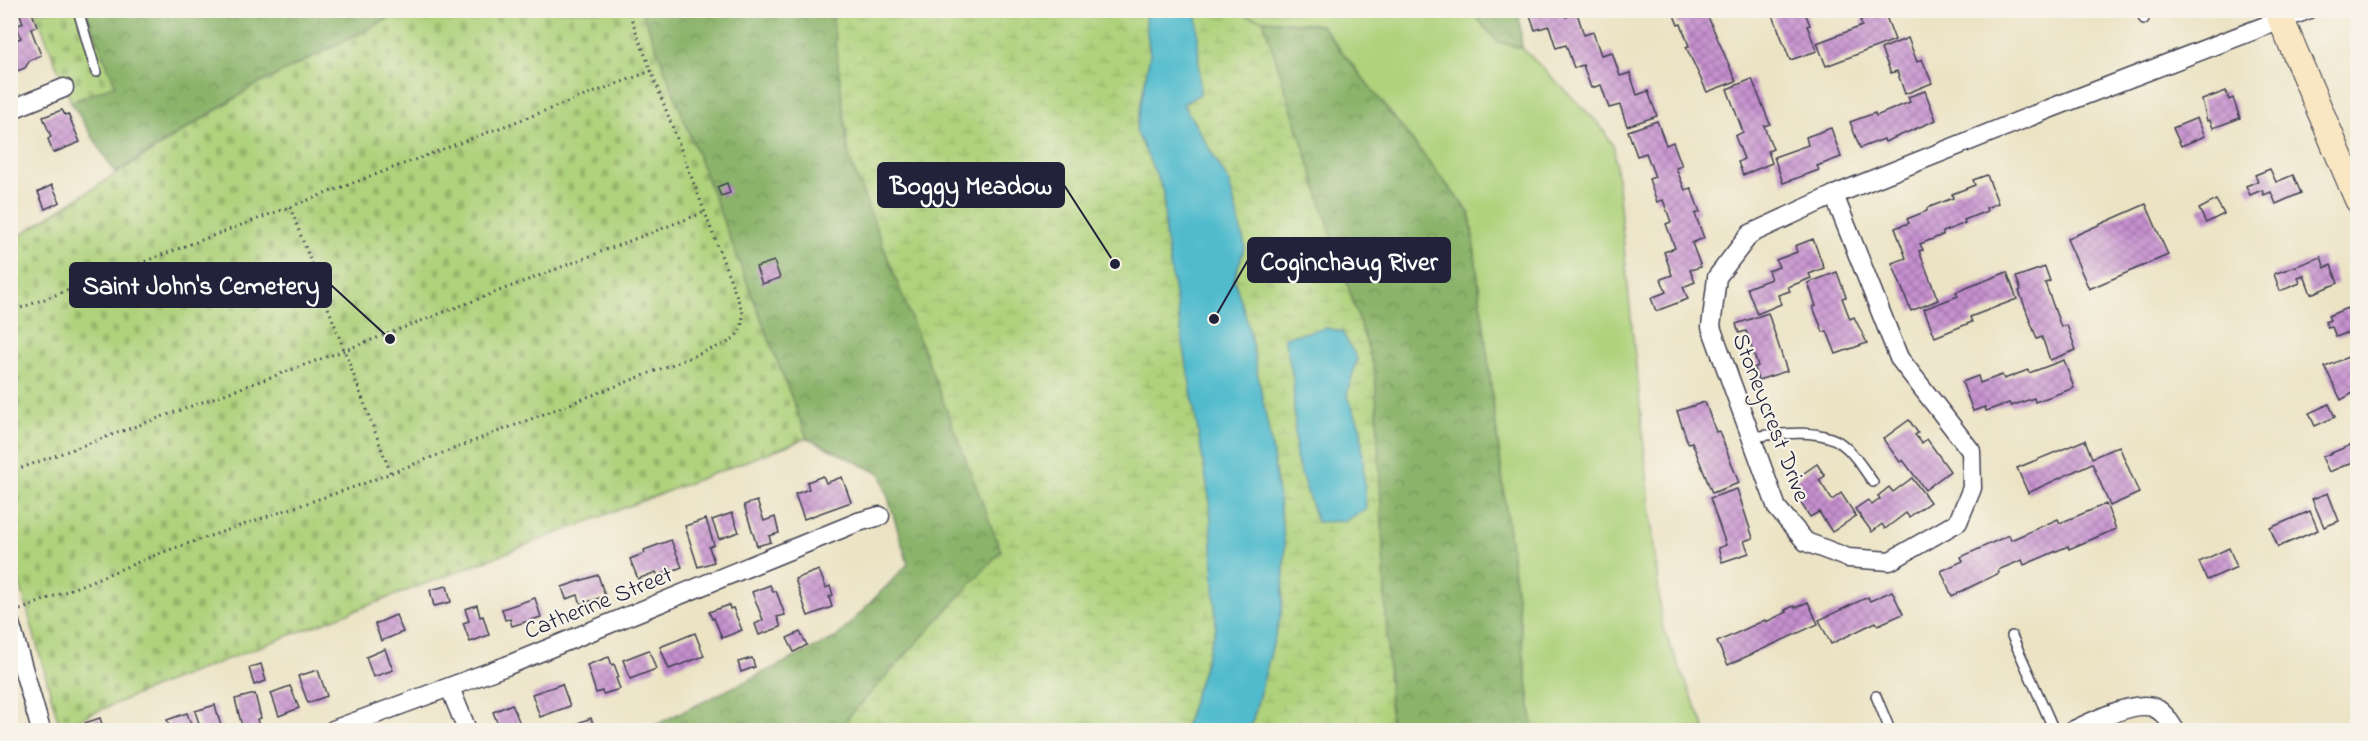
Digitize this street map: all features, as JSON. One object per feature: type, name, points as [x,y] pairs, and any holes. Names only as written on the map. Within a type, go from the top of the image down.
[{"type":"main road","points":[[2279,16],[2358,200]]},
{"type":"street","name":"Stoneycrest Drive","points":[[1834,195],[1899,358],[1971,450],[1972,488],[1958,522],[1890,561],[1848,558],[1806,542],[1777,508],[1711,327],[1717,277],[1750,234],[1834,195],[2279,16],[2307,10]]},
{"type":"street","points":[[10,110],[64,88]]},
{"type":"street","name":"Catherine Street","points":[[333,730],[450,688],[847,526],[880,516]]},
{"type":"street","points":[[10,623],[41,730]]},
{"type":"street","points":[[450,688],[466,730]]},
{"type":"street","points":[[2074,730],[2090,722],[2132,708],[2147,706],[2154,707],[2163,713],[2175,730]]},
{"type":"lane","points":[[78,10],[96,72]]},
{"type":"lane","points":[[1751,437],[1788,433],[1826,436],[1843,444],[1873,482]]},
{"type":"lane","points":[[2012,636],[2054,730]]},
{"type":"lane","points":[[1876,696],[1890,730]]},
{"type":"path","points":[[10,614],[163,552],[391,474],[726,344],[736,338],[743,327],[743,313],[628,10]]},
{"type":"path","points":[[10,312],[651,70]]},
{"type":"path","points":[[290,207],[391,474]]},
{"type":"path","points":[[10,472],[344,350],[705,213]]},
{"type":"green space","points":[[1228,10],[1263,20],[1375,371],[1391,730],[837,730],[1001,551],[849,157],[832,11]]},
{"type":"green space","points":[[35,11],[86,11],[115,85],[71,102]]},
{"type":"green space","points":[[86,11],[404,11],[251,88],[115,173],[71,102],[115,85]]},
{"type":"green space","points":[[404,11],[642,11],[807,438],[157,686],[60,727],[11,552],[11,241],[251,88]]},
{"type":"green space","points":[[642,11],[832,11],[849,157],[1001,551],[837,730],[650,730],[649,728],[837,637],[908,564],[881,474],[807,438]]},
{"type":"green space","points":[[1228,11],[1471,11],[1498,42],[1522,48],[1600,125],[1614,147],[1662,626],[1706,730],[1533,730],[1470,214],[1321,25],[1263,20]]},
{"type":"green space","points":[[1471,11],[1521,11],[1519,14],[1522,48],[1498,42]]},
{"type":"green space","points":[[1263,20],[1321,25],[1470,214],[1533,730],[1391,730],[1375,371]]},
{"type":"water","points":[[1144,11],[1197,11],[1200,94],[1183,104],[1229,182],[1245,246],[1234,279],[1248,324],[1272,448],[1285,548],[1282,611],[1250,730],[1184,730],[1216,627],[1210,503],[1165,235],[1164,192],[1136,131],[1150,54]]},
{"type":"water","points":[[1327,328],[1342,332],[1357,359],[1347,394],[1361,429],[1366,509],[1344,521],[1317,522],[1296,458],[1293,377],[1284,337]]},
{"type":"building","points":[[31,10],[37,26],[31,29],[41,55],[30,60],[25,68],[14,72],[10,63],[10,42],[21,38],[16,26],[23,23],[20,14]]},
{"type":"building","points":[[1544,10],[1564,10],[1566,17],[1577,13],[1584,35],[1593,32],[1601,55],[1612,52],[1620,76],[1630,73],[1637,95],[1648,91],[1657,116],[1627,126],[1620,105],[1609,108],[1601,85],[1591,88],[1583,65],[1574,68],[1566,45],[1556,48],[1549,26],[1535,30],[1530,15]]},
{"type":"building","points":[[1672,10],[1705,10],[1736,81],[1707,92],[1686,47],[1689,46],[1681,24],[1678,25]]},
{"type":"building","points":[[1771,10],[1804,10],[1810,25],[1807,26],[1817,51],[1790,60]]},
{"type":"building","points":[[1884,11],[1895,40],[1826,66],[1817,43],[1862,26],[1860,20]]},
{"type":"building","points":[[1908,38],[1917,62],[1922,59],[1932,83],[1905,94],[1897,71],[1891,73],[1881,49]]},
{"type":"building","points":[[1752,79],[1770,124],[1764,126],[1773,149],[1768,151],[1772,163],[1743,175],[1738,162],[1744,159],[1735,136],[1743,132],[1727,89]]},
{"type":"building","points":[[1925,91],[1936,120],[1885,142],[1884,139],[1860,148],[1850,122],[1875,113],[1876,116],[1910,102],[1908,97]]},
{"type":"building","points":[[2226,91],[2229,100],[2233,98],[2240,118],[2213,128],[2210,120],[2207,121],[2202,100]]},
{"type":"building","points":[[62,110],[65,115],[68,114],[80,142],[53,153],[48,139],[51,137],[43,117]]},
{"type":"building","points":[[2197,118],[2205,136],[2181,146],[2173,128]]},
{"type":"building","points":[[1657,121],[1666,145],[1673,142],[1682,166],[1676,168],[1685,190],[1691,188],[1700,212],[1695,214],[1704,238],[1692,243],[1701,267],[1690,270],[1695,282],[1683,287],[1688,299],[1656,311],[1651,298],[1666,292],[1661,279],[1672,275],[1664,252],[1675,248],[1666,224],[1671,222],[1663,200],[1657,202],[1649,179],[1655,177],[1646,153],[1637,156],[1628,131]]},
{"type":"building","points":[[1831,128],[1841,157],[1817,166],[1819,170],[1783,183],[1774,157],[1808,145],[1806,137]]},
{"type":"building","points":[[2270,169],[2276,182],[2293,175],[2301,193],[2276,204],[2271,192],[2264,195],[2262,190],[2250,195],[2246,186],[2258,181],[2255,175]]},
{"type":"building","points":[[1987,175],[1998,203],[1986,208],[1987,211],[1964,220],[1965,223],[1943,232],[1943,235],[1920,244],[1923,250],[1919,251],[1938,300],[1911,311],[1892,263],[1906,258],[1895,228],[1909,223],[1907,219],[1927,211],[1927,208],[1953,198],[1952,194],[1975,185],[1973,180]]},
{"type":"building","points":[[727,183],[730,193],[721,196],[717,187]]},
{"type":"building","points":[[52,185],[60,202],[45,209],[38,192]]},
{"type":"building","points":[[2216,200],[2224,214],[2206,223],[2199,209]]},
{"type":"building","points":[[2146,204],[2168,255],[2089,289],[2067,239]]},
{"type":"building","points":[[1813,239],[1824,268],[1809,274],[1811,278],[1788,287],[1790,291],[1778,295],[1781,304],[1757,314],[1747,288],[1771,279],[1768,271],[1779,267],[1776,260],[1797,252],[1795,246]]},
{"type":"building","points":[[2321,257],[2325,268],[2331,265],[2338,283],[2311,294],[2304,275],[2298,277],[2300,283],[2280,291],[2274,274]]},
{"type":"building","points":[[774,261],[780,278],[762,284],[756,267]]},
{"type":"building","points":[[2045,267],[2050,281],[2045,283],[2061,327],[2067,325],[2076,350],[2050,360],[2042,337],[2037,339],[2016,277]]},
{"type":"building","points":[[1837,272],[1846,297],[1842,298],[1850,319],[1854,317],[1867,343],[1836,354],[1827,331],[1823,332],[1813,307],[1816,306],[1808,283]]},
{"type":"building","points":[[2007,272],[2017,299],[1970,317],[1972,322],[1935,337],[1924,309],[1958,296],[1956,292]]},
{"type":"building","points":[[2347,308],[2354,330],[2336,337],[2332,327],[2328,328],[2325,322],[2330,320],[2328,316]]},
{"type":"building","points":[[1768,313],[1787,371],[1758,380],[1754,368],[1758,366],[1746,331],[1739,333],[1736,324]]},
{"type":"building","points":[[2350,356],[2358,373],[2358,390],[2341,400],[2325,367]]},
{"type":"building","points":[[2064,360],[2074,388],[2035,402],[2034,398],[2011,406],[2009,403],[1986,411],[1985,407],[1973,411],[1962,382],[1978,376],[1980,383],[2002,375],[2004,379],[2028,370],[2029,373]]},
{"type":"building","points":[[1705,402],[1739,483],[1712,493],[1692,442],[1688,443],[1677,411]]},
{"type":"building","points":[[2329,404],[2335,417],[2315,426],[2309,413]]},
{"type":"building","points":[[1909,420],[1918,433],[1915,435],[1922,443],[1927,439],[1950,471],[1925,490],[1903,460],[1900,462],[1883,439]]},
{"type":"building","points":[[2085,440],[2092,458],[2119,446],[2139,493],[2110,506],[2092,463],[2028,493],[2017,468]]},
{"type":"building","points":[[2353,444],[2358,460],[2329,472],[2322,457]]},
{"type":"building","points":[[1817,464],[1825,476],[1819,480],[1832,500],[1841,493],[1856,516],[1832,532],[1819,512],[1810,517],[1797,497],[1799,495],[1791,482]]},
{"type":"building","points":[[823,476],[826,483],[842,477],[851,502],[804,519],[795,494],[809,489],[807,482]]},
{"type":"building","points":[[1912,478],[1930,502],[1909,517],[1906,513],[1885,529],[1882,524],[1872,532],[1855,509],[1868,500],[1872,505],[1880,499],[1878,496],[1889,487],[1893,492]]},
{"type":"building","points":[[1737,489],[1753,538],[1744,541],[1749,553],[1722,562],[1718,548],[1726,545],[1710,498]]},
{"type":"building","points":[[2328,493],[2339,521],[2324,527],[2312,499]]},
{"type":"building","points":[[757,501],[764,521],[775,517],[779,533],[769,536],[771,542],[757,546],[744,505]]},
{"type":"building","points":[[2106,504],[2116,529],[2024,565],[2022,560],[1998,570],[1999,573],[1952,596],[1941,571],[1963,561],[1961,557],[2009,535],[2011,540],[2058,519],[2060,523]]},
{"type":"building","points":[[2310,511],[2318,530],[2278,547],[2270,528]]},
{"type":"building","points":[[732,513],[739,532],[719,539],[712,520]]},
{"type":"building","points":[[706,519],[714,545],[709,547],[714,562],[698,567],[685,526]]},
{"type":"building","points":[[671,540],[682,567],[658,576],[656,572],[638,579],[630,559],[645,553],[644,550]]},
{"type":"building","points":[[2229,548],[2237,567],[2207,580],[2199,562]]},
{"type":"building","points":[[819,570],[826,588],[830,586],[833,595],[829,597],[832,607],[808,616],[795,579]]},
{"type":"building","points":[[598,575],[605,596],[581,604],[578,595],[566,599],[562,587]]},
{"type":"building","points":[[770,585],[773,592],[776,591],[785,615],[777,617],[781,627],[759,635],[755,624],[763,620],[752,592]]},
{"type":"building","points":[[447,586],[451,602],[434,606],[430,590]]},
{"type":"building","points":[[1892,591],[1903,614],[1878,625],[1876,622],[1831,644],[1819,620],[1868,597],[1870,601]]},
{"type":"building","points":[[535,598],[541,617],[512,626],[510,619],[505,620],[502,609]]},
{"type":"building","points":[[1808,602],[1818,624],[1728,665],[1717,642],[1765,620],[1766,622],[1794,606],[1795,608]]},
{"type":"building","points":[[477,605],[489,635],[470,642],[463,623],[469,621],[465,609]]},
{"type":"building","points":[[729,605],[730,609],[733,608],[742,630],[722,638],[709,612]]},
{"type":"building","points":[[396,615],[403,632],[381,641],[375,624]]},
{"type":"building","points":[[800,632],[807,645],[794,652],[787,638]]},
{"type":"building","points":[[695,633],[704,656],[669,669],[660,647]]},
{"type":"building","points":[[385,649],[393,670],[373,677],[366,657]]},
{"type":"building","points":[[649,650],[656,669],[630,679],[623,660]]},
{"type":"building","points":[[609,657],[619,677],[616,678],[620,689],[603,694],[602,691],[596,693],[587,665]]},
{"type":"building","points":[[752,658],[755,667],[741,672],[738,662]]},
{"type":"building","points":[[261,664],[266,681],[254,685],[249,668]]},
{"type":"building","points":[[318,670],[327,696],[308,703],[298,676]]},
{"type":"building","points":[[562,684],[570,706],[540,717],[532,694]]},
{"type":"building","points":[[290,686],[299,708],[279,716],[271,693]]},
{"type":"building","points":[[255,694],[261,718],[257,719],[260,730],[243,730],[235,699]]},
{"type":"building","points":[[512,704],[521,726],[500,730],[493,712]]},
{"type":"building","points":[[215,705],[222,730],[201,730],[195,711]]},
{"type":"building","points":[[187,713],[193,730],[171,730],[167,720]]},
{"type":"building","points":[[100,718],[104,730],[88,730],[85,723]]},
{"type":"building","points":[[591,718],[595,730],[581,730],[578,723]]},
{"type":"building","points":[[433,726],[438,730],[421,730]]},
{"type":"place","name":"Boggy Meadow","points":[[1115,264]]},
{"type":"place","name":"Coginchaug River","points":[[1214,319]]},
{"type":"place","name":"Saint John's Cemetery","points":[[390,339]]}]
